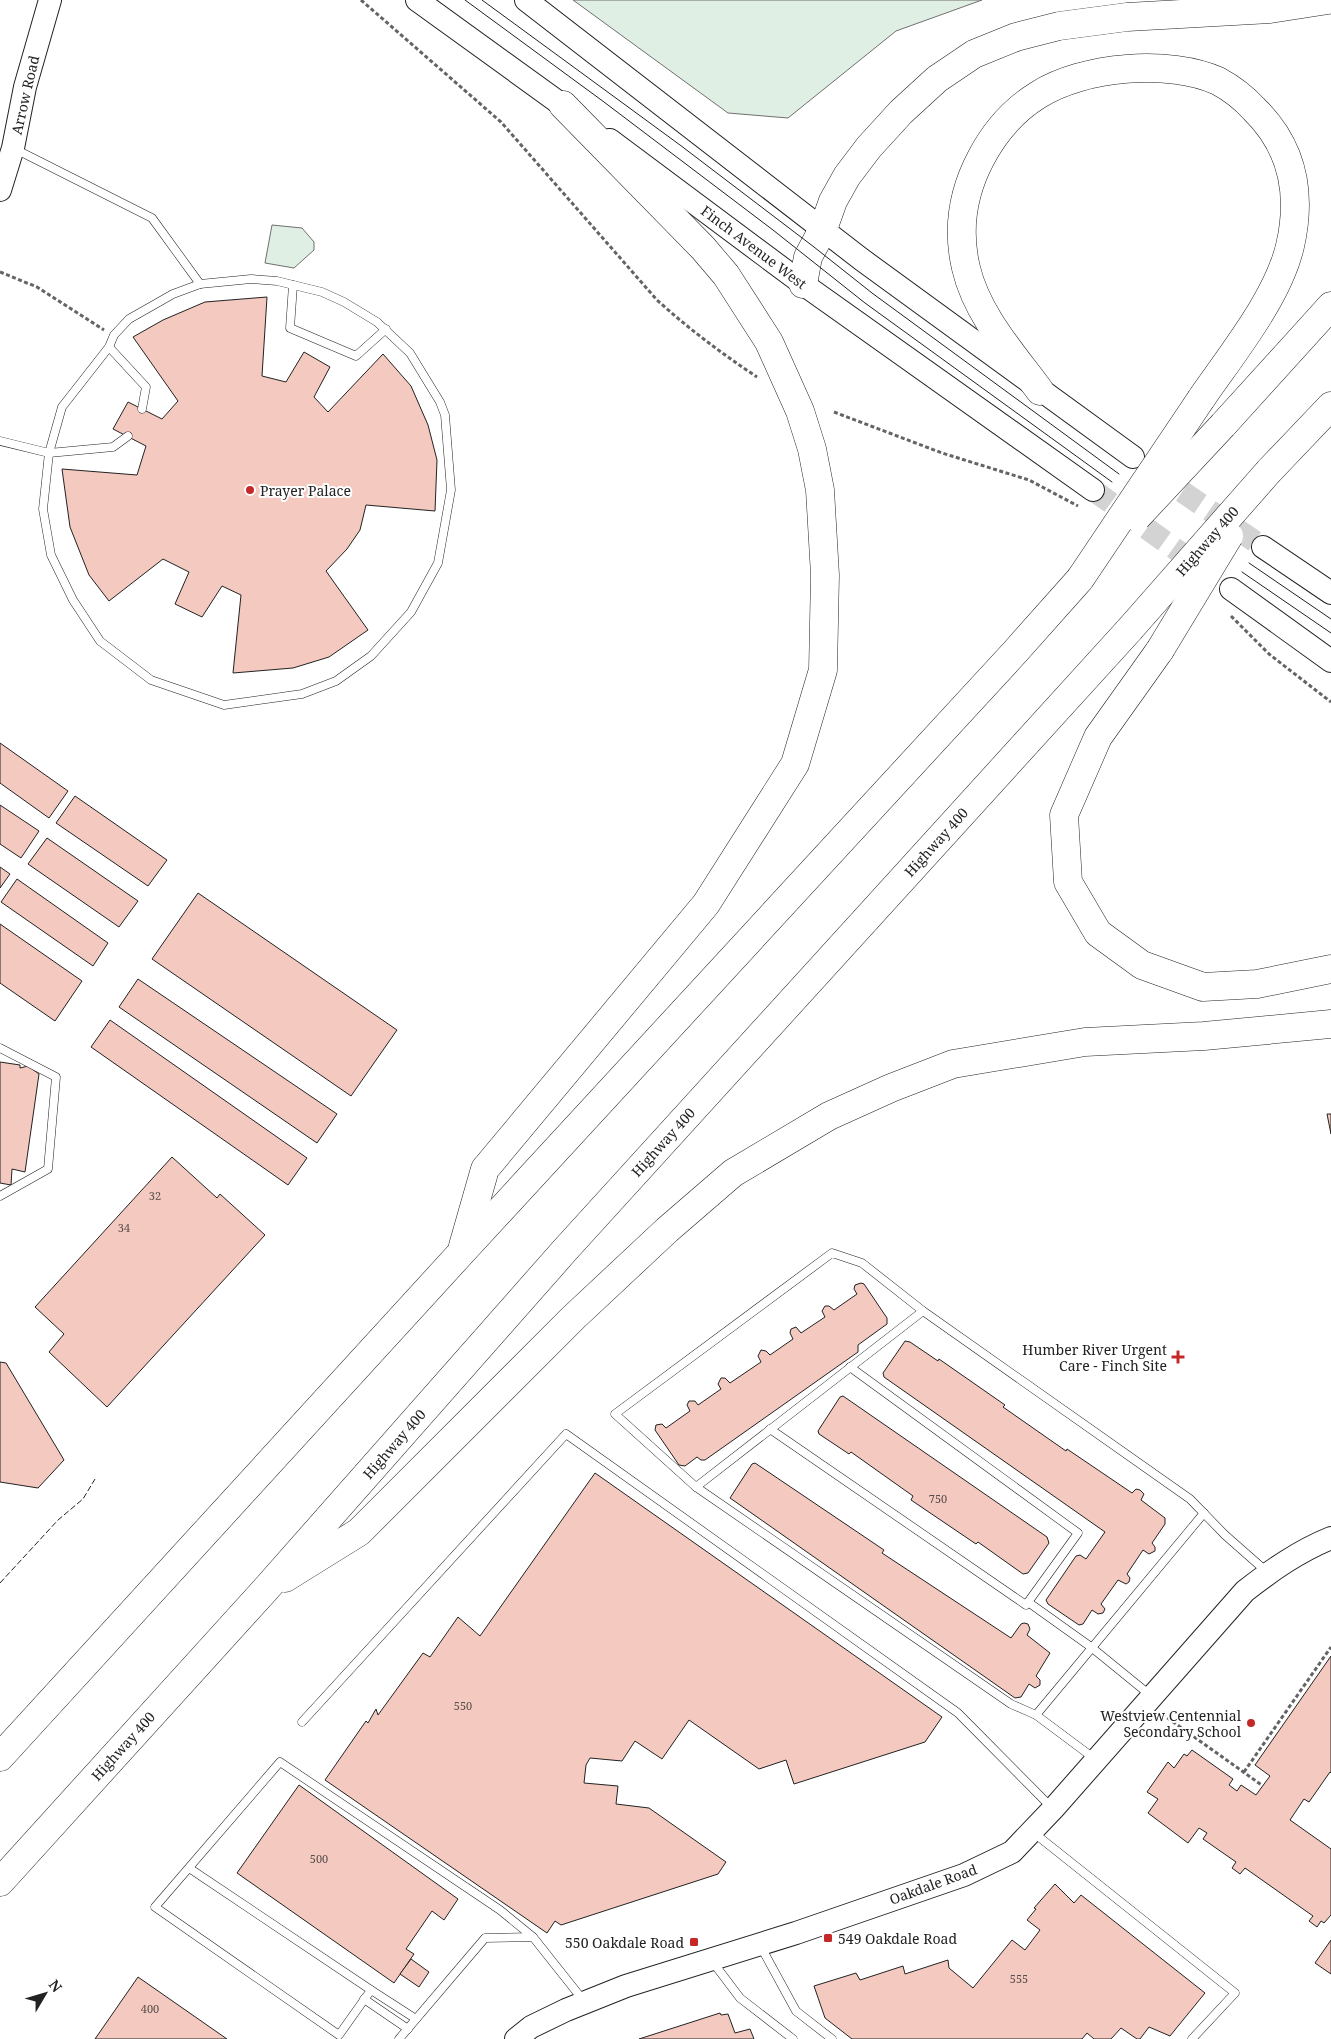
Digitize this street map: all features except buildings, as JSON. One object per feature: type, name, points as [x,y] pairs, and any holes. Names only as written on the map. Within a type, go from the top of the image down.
[{"type":"highway","points":[[803,284],[808,257],[823,229],[833,201],[847,176],[869,147],[901,112],[937,79],[974,54],[1016,37],[1059,26],[1127,17],[1270,9],[1328,0]]},
{"type":"highway","points":[[1040,391],[991,326],[973,292],[966,268],[961,237],[963,205],[971,176],[988,145],[1013,113],[1038,94],[1063,83],[1105,72],[1132,68],[1161,68],[1190,72],[1219,82],[1245,99],[1268,122],[1288,157],[1295,196],[1295,221],[1290,249],[1278,280],[1259,313],[1080,579]]},
{"type":"highway","points":[[461,1252],[485,1169],[706,904],[796,764],[823,670],[825,575],[820,490],[812,449],[800,410],[769,342],[726,276],[703,248],[563,105]]},
{"type":"highway","points":[[0,1757],[461,1252],[1015,652],[1331,306]]},
{"type":"highway","name":"Highway 400","points":[[0,1882],[265,1590],[565,1250],[1130,629],[1269,471],[1331,406]]},
{"type":"highway","points":[[1269,471],[1160,650],[1098,737],[1064,815],[1068,882],[1098,933],[1142,965],[1203,987],[1257,984],[1331,969]]},
{"type":"highway","points":[[265,1590],[359,1532],[573,1318],[733,1173],[829,1116],[892,1088],[944,1068],[980,1060],[1084,1042],[1204,1036],[1331,1024]]},
{"type":"main road","name":"Arrow Road","points":[[0,190],[13,148],[25,87],[50,0]]},
{"type":"main road","name":"Finch Avenue West","points":[[417,0],[563,105],[1086,498]]},
{"type":"main road","points":[[526,0],[823,229],[1133,458]]},
{"type":"main road","points":[[1263,547],[1331,593]]},
{"type":"main road","points":[[1228,599],[1331,661]]},
{"type":"main road","name":"Oakdale Road","points":[[516,2039],[531,2027],[585,2002],[626,1986],[760,1944],[964,1875],[1012,1852],[1097,1760],[1157,1705],[1246,1591],[1268,1573],[1314,1545],[1331,1538]]},
{"type":"lane","points":[[13,148],[152,218],[200,284]]},
{"type":"lane","points":[[251,279],[292,285],[322,292],[344,302],[386,329],[410,353],[440,402],[445,415],[451,490],[438,563],[412,612],[371,656],[336,681],[302,694],[224,705],[151,680],[100,641],[73,600],[51,554],[43,509],[49,453],[62,407],[109,347],[114,335],[129,319],[174,294],[200,284],[251,279]]},
{"type":"lane","points":[[292,285],[290,328],[356,356],[386,329]]},
{"type":"lane","points":[[109,347],[146,387],[142,409]]},
{"type":"lane","points":[[0,441],[49,453],[113,447],[128,436]]},
{"type":"lane","points":[[0,1048],[56,1077],[48,1169],[0,1196]]},
{"type":"lane","points":[[1097,1760],[1036,1715],[1011,1704],[696,1487],[616,1414],[832,1253],[862,1263],[923,1310],[1190,1499],[1225,1535],[1268,1573]]},
{"type":"lane","points":[[696,1487],[923,1310]]},
{"type":"lane","points":[[770,1429],[1026,1605],[1078,1533],[850,1367]]},
{"type":"lane","points":[[302,1722],[566,1434],[958,1713],[1053,1809]]},
{"type":"lane","points":[[1036,1715],[1204,1513]]},
{"type":"lane","points":[[1028,1602],[1091,1648],[1157,1705]]},
{"type":"lane","points":[[371,1990],[339,2035],[155,1907],[280,1762],[500,1910],[532,1938],[585,2002]]},
{"type":"lane","points":[[1032,1832],[1235,1993],[1192,2039]]},
{"type":"lane","points":[[189,1868],[416,2019]]},
{"type":"lane","points":[[399,2039],[485,1938],[532,1938]]},
{"type":"lane","points":[[760,1944],[796,2011],[832,2039]]},
{"type":"lane","points":[[710,1960],[740,1998],[793,2039]]},
{"type":"lane","points":[[364,1999],[408,2029]]},
{"type":"path","points":[[361,0],[501,122],[657,300],[722,354],[757,376]]},
{"type":"path","points":[[0,272],[37,287],[114,335]]},
{"type":"path","points":[[834,412],[942,453],[1086,498]]},
{"type":"path","points":[[1228,599],[1269,654],[1331,702]]},
{"type":"path","points":[[1244,1772],[1331,1647]]},
{"type":"path","points":[[1157,1705],[1263,1786]]},
{"type":"green space","points":[[573,0],[982,0],[896,31],[788,118],[728,113]]},
{"type":"green space","points":[[272,225],[302,228],[314,242],[314,250],[294,268],[265,263]]},
{"type":"tunnel","points":[[1155,473],[1263,547]]},
{"type":"tunnel","points":[[1093,490],[1231,589]]},
{"type":"tram line","points":[[465,0],[773,230],[865,303],[1112,482]]},
{"type":"tram line","points":[[482,0],[680,145],[872,293],[1119,474]]},
{"type":"tram line","points":[[1249,563],[1331,619]]},
{"type":"tram line","points":[[1242,572],[1331,633]]},
{"type":"fence","points":[[0,1583],[58,1520],[83,1499],[95,1479]]},
{"type":"place","name":"Prayer Palace","points":[[250,490]]},
{"type":"place","name":"Humber River Urgent Care - Finch Site","points":[[1178,1357]]},
{"type":"place","name":"Westview Centennial Secondary School","points":[[1251,1723]]},
{"type":"place","name":"549 Oakdale Road","points":[[828,1938]]},
{"type":"place","name":"550 Oakdale Road","points":[[694,1942]]}]
